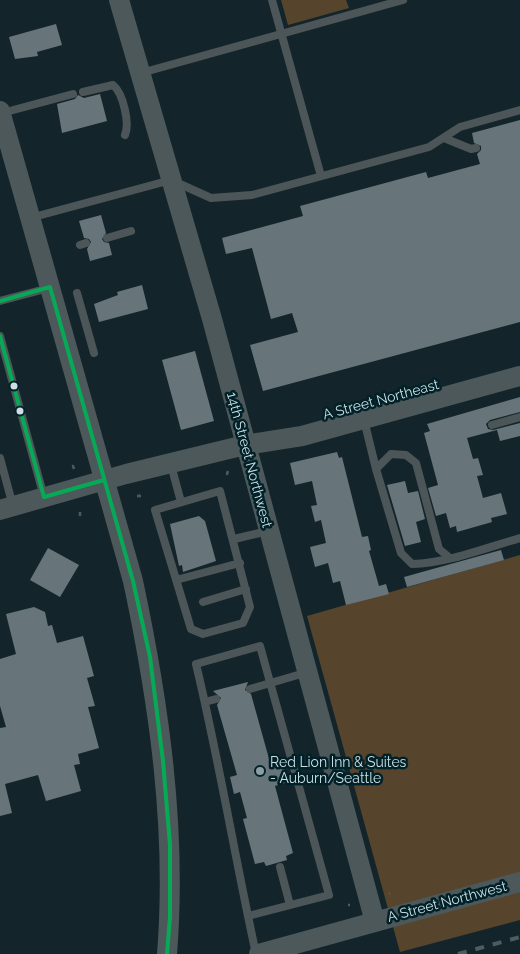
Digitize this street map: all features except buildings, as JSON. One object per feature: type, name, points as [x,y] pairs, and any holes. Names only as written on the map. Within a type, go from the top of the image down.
[{"type":"street","name":"14th Street Northwest","points":[[119,0],[212,319],[375,922]]},
{"type":"street","points":[[0,112],[133,581],[150,657],[164,761],[170,845],[170,917],[167,954]]},
{"type":"street","name":"A Street Northeast","points":[[245,445],[300,422],[520,362]]},
{"type":"street","name":"A Street Northeast","points":[[6,508],[170,463],[245,445],[302,436],[520,376]]},
{"type":"street","name":"A Street Northwest","points":[[258,954],[520,882]]},
{"type":"lane","points":[[272,0],[321,176]]},
{"type":"lane","points":[[140,73],[403,0]]},
{"type":"lane","points":[[83,92],[113,85],[118,90],[128,126],[125,135]]},
{"type":"lane","points":[[0,112],[73,94]]},
{"type":"lane","points":[[30,218],[171,180],[212,198],[252,195],[428,147],[460,127],[520,110]]},
{"type":"lane","points":[[444,138],[470,149],[476,148]]},
{"type":"lane","points":[[107,238],[131,231]]},
{"type":"lane","points":[[0,301],[50,287]]},
{"type":"lane","points":[[77,293],[94,353]]},
{"type":"lane","points":[[0,336],[44,497]]},
{"type":"lane","points":[[492,425],[520,417]]},
{"type":"lane","points":[[364,419],[376,469],[401,553],[412,564],[426,564],[520,538]]},
{"type":"lane","points":[[376,469],[391,454],[406,455],[416,463],[439,550],[450,558]]},
{"type":"lane","points":[[0,461],[6,508]]},
{"type":"lane","points":[[170,463],[181,502]]},
{"type":"lane","points":[[220,491],[234,539],[250,607],[243,622],[203,634],[191,629],[155,510],[181,502],[220,491]]},
{"type":"lane","points":[[234,539],[268,531]]},
{"type":"lane","points":[[176,580],[240,563]]},
{"type":"lane","points":[[203,602],[246,589]]},
{"type":"lane","points":[[248,916],[329,895],[260,646],[196,664],[248,916],[258,954]]},
{"type":"lane","points":[[250,689],[308,672]]},
{"type":"lane","points":[[205,702],[216,699]]},
{"type":"lane","points":[[280,867],[290,905]]},
{"type":"shaded area","points":[[281,0],[346,0],[349,8],[288,25]]},
{"type":"shaded area","points":[[520,555],[520,920],[400,952],[307,616]]},
{"type":"railway","points":[[458,954],[520,937]]},
{"type":"transit line","points":[[0,301],[50,287],[133,581],[150,657],[163,761],[170,845],[170,917],[167,954]]},
{"type":"transit line","points":[[0,336],[44,497],[104,480]]},
{"type":"place","name":"Red Lion Inn & Suites - Auburn/Seattle","points":[[260,771]]}]
